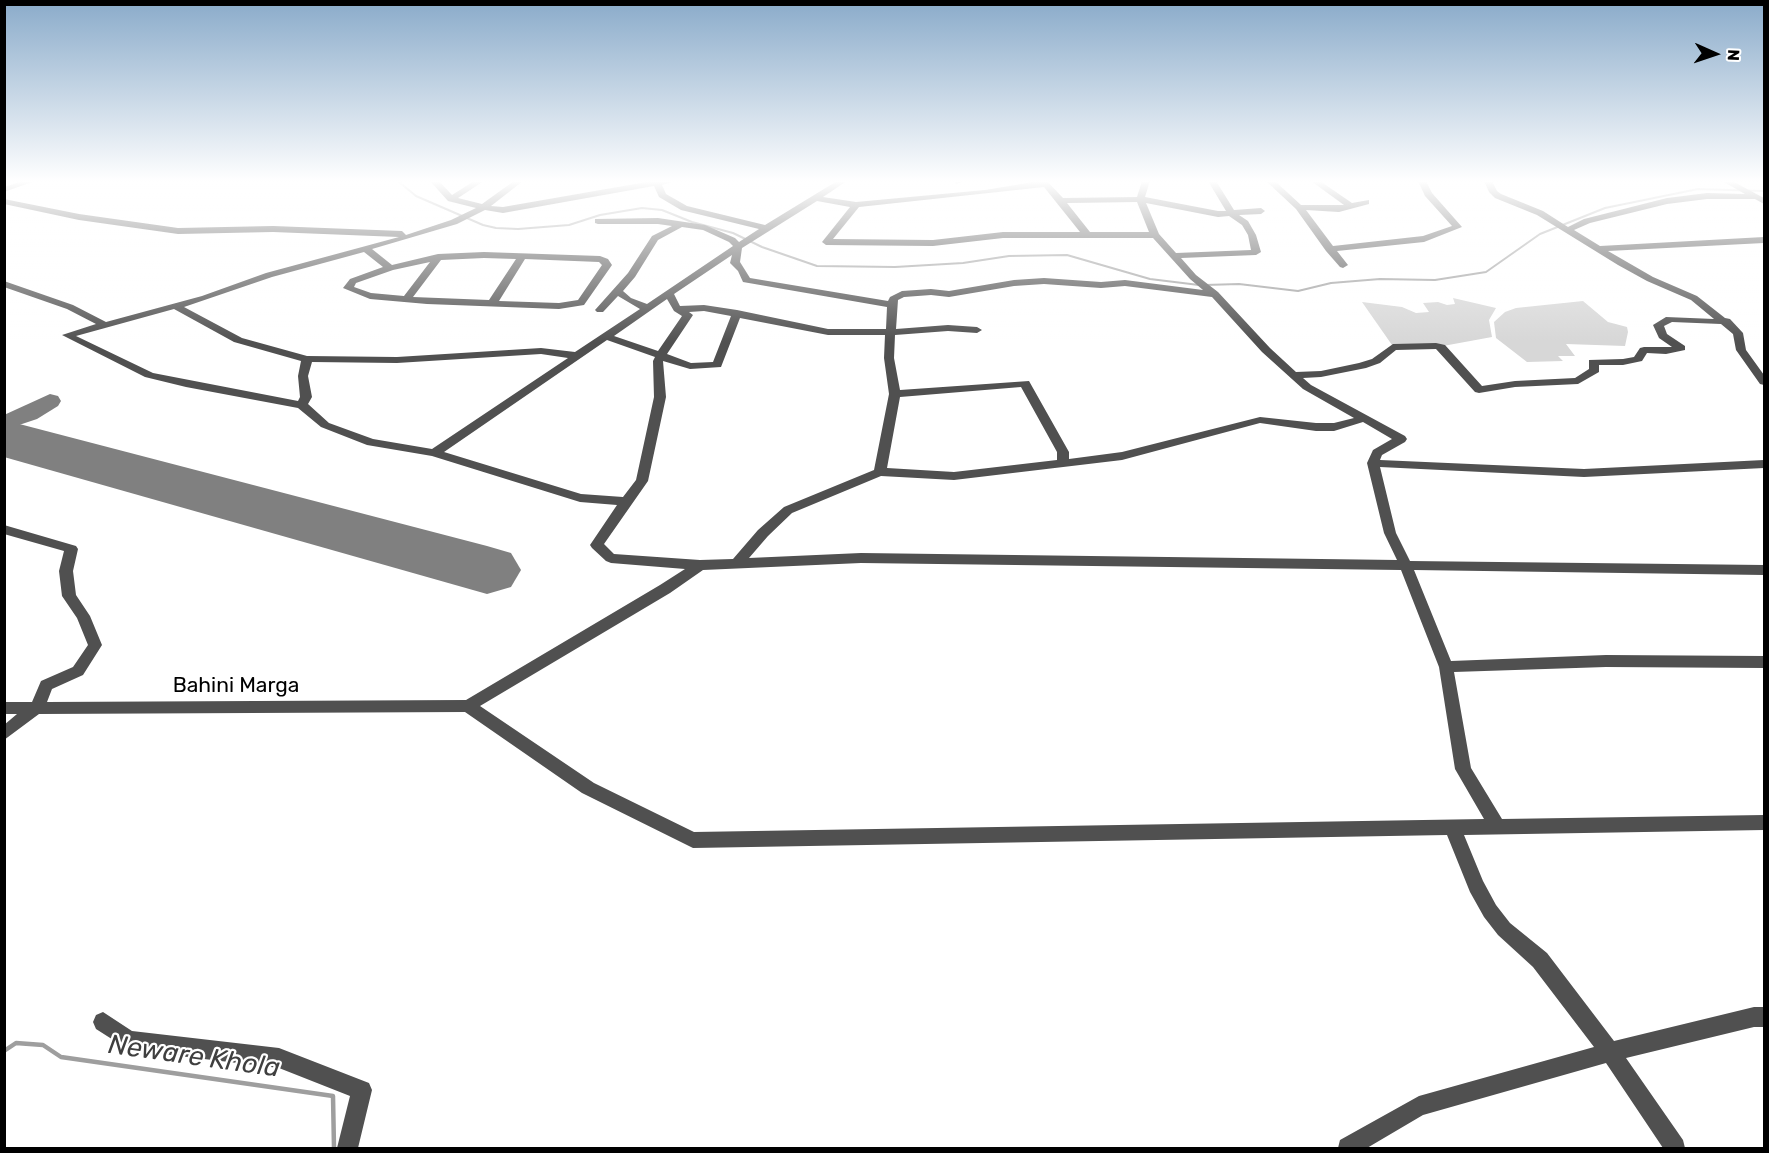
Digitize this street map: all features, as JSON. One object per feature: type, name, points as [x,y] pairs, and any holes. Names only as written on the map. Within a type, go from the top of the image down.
[{"type":"street","points":[[415,235],[269,275],[175,306],[67,335],[149,375],[302,405],[325,425],[370,442],[434,453],[580,498],[626,501]]},
{"type":"street","points":[[600,310],[632,275],[659,235]]},
{"type":"street","points":[[720,235],[743,243]]},
{"type":"street","points":[[434,453],[607,338],[756,235]]},
{"type":"street","points":[[832,235],[826,242],[933,243],[1003,235],[1155,235],[1193,277],[1215,294],[1266,350],[1307,387],[1401,439],[1377,453],[1373,464],[1389,533],[1406,566],[1446,667],[1463,769],[1497,826]]},
{"type":"street","points":[[1173,256],[1256,252],[1251,235]]},
{"type":"street","points":[[1319,235],[1343,265]]},
{"type":"street","points":[[1329,249],[1424,239],[1436,235]]},
{"type":"street","points":[[1576,235],[1650,279],[1694,298],[1726,321],[1738,333],[1741,350],[1764,382]]},
{"type":"street","points":[[1598,249],[1764,240]]},
{"type":"street","points":[[743,243],[735,263],[742,270],[746,280],[892,305]]},
{"type":"street","points":[[365,248],[390,268]]},
{"type":"street","points":[[406,298],[438,256]]},
{"type":"street","points":[[438,256],[600,259],[607,265],[581,303],[559,306],[493,302],[427,302],[370,296],[348,288],[353,281],[390,268],[438,256]]},
{"type":"street","points":[[493,302],[522,257]]},
{"type":"street","points":[[880,472],[895,394],[890,358],[892,305],[893,300],[902,294],[931,292],[949,294],[1014,283],[1044,281],[1101,285],[1125,283],[1215,294]]},
{"type":"street","points":[[4,284],[70,307],[105,325]]},
{"type":"street","points":[[617,291],[628,300],[649,309]]},
{"type":"street","points":[[670,294],[677,309],[688,315],[678,327],[658,361],[660,397],[642,481],[597,545],[611,558],[700,565],[861,558],[1764,570]]},
{"type":"street","points":[[175,306],[238,340],[307,359],[397,360],[541,351],[579,356]]},
{"type":"street","points":[[677,309],[704,308],[738,313],[828,332],[892,332],[948,328],[977,330]]},
{"type":"street","points":[[607,338],[690,366],[717,365],[738,313]]},
{"type":"street","points":[[1296,375],[1321,374],[1362,366],[1376,361],[1393,347],[1436,346],[1441,347],[1479,390],[1515,384],[1578,381],[1595,370],[1593,362],[1623,362],[1638,358],[1644,350],[1666,351],[1681,348],[1663,336],[1658,324],[1670,319],[1726,321]]},
{"type":"street","points":[[302,405],[306,397],[303,376],[307,359]]},
{"type":"street","points":[[895,394],[1025,383],[1063,452],[1063,463]]},
{"type":"street","points":[[736,563],[788,510],[880,472],[954,476],[1122,456],[1260,420],[1316,428],[1334,427],[1362,418]]},
{"type":"street","points":[[1373,464],[1584,473],[1764,464]]},
{"type":"street","points":[[4,529],[71,549],[66,571],[69,596],[83,616],[95,645],[78,671],[46,684],[37,707],[4,734]]},
{"type":"street","points":[[700,565],[665,589],[468,706],[539,752],[588,788],[693,840],[1764,822]]},
{"type":"street","points":[[1446,667],[1606,661],[1764,662]]},
{"type":"street","name":"Bahini Marga","points":[[4,708],[468,706]]},
{"type":"street","points":[[1452,827],[1476,886],[1490,911],[1504,929],[1535,954],[1610,1052],[1675,1149]]},
{"type":"street","points":[[1348,1149],[1419,1106],[1610,1052],[1754,1017],[1764,1017]]},
{"type":"street","points":[[103,1022],[129,1040],[279,1058],[362,1090],[348,1149]]},
{"type":"shaded area","points":[[1453,298],[1496,308],[1489,320],[1492,337],[1443,346],[1392,345],[1362,302],[1402,307],[1416,313],[1429,312],[1423,303],[1455,304]]},
{"type":"shaded area","points":[[1583,301],[1608,322],[1627,327],[1625,346],[1566,344],[1575,356],[1558,356],[1563,361],[1527,362],[1496,338],[1494,322],[1505,312],[1516,308]]},
{"type":"waterway","points":[[737,235],[762,247],[817,266],[895,267],[963,263],[1009,256],[1067,255],[1150,279],[1199,285]]},
{"type":"waterway","points":[[1205,285],[1239,284],[1298,291],[1331,283],[1380,279],[1435,280],[1486,272],[1539,235]]},
{"type":"waterway","name":"Neware Khola","points":[[4,1051],[16,1043],[43,1045],[61,1057],[333,1096],[334,1148]]},
{"type":"taxiway","points":[[4,423],[29,414],[50,401]]},
{"type":"runway","points":[[4,438],[487,570]]}]
